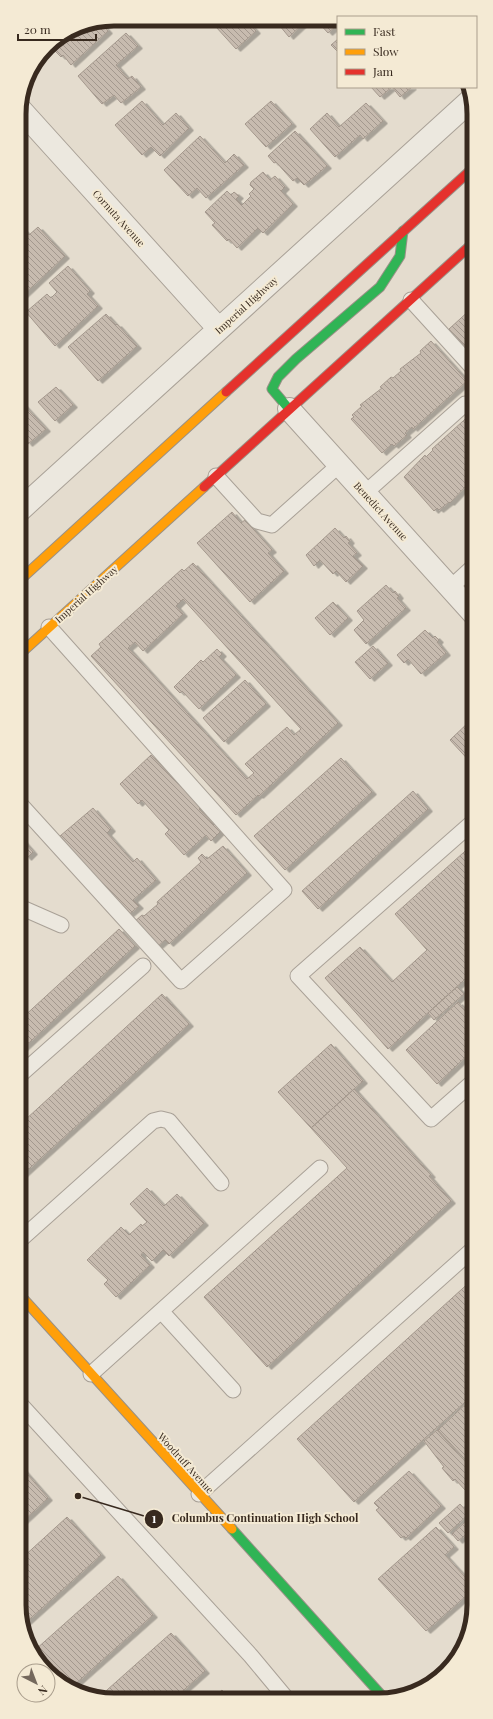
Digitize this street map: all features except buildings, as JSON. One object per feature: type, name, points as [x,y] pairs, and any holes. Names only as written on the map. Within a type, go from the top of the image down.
[{"type":"main road","points":[[26,575],[467,173]]},
{"type":"main road","points":[[289,410],[272,389],[278,378],[296,359],[380,287],[400,256],[403,231]]},
{"type":"main road","name":"Imperial Highway","points":[[26,648],[467,249]]},
{"type":"main road","name":"Woodruff Avenue","points":[[26,1302],[379,1693]]},
{"type":"street","name":"Imperial Highway","points":[[26,505],[466,104]]},
{"type":"street","name":"Cornuta Avenue","points":[[26,116],[219,329]]},
{"type":"street","name":"Benedict Avenue","points":[[289,410],[467,606]]},
{"type":"lane","points":[[411,300],[467,362]]},
{"type":"lane","points":[[365,493],[465,404]]},
{"type":"lane","points":[[216,476],[257,521],[272,525],[339,465]]},
{"type":"lane","points":[[450,588],[467,572]]},
{"type":"lane","points":[[26,811],[181,982],[284,890],[49,627]]},
{"type":"lane","points":[[467,827],[298,976],[431,1119],[467,1087]]},
{"type":"lane","points":[[26,910],[61,925]]},
{"type":"lane","points":[[26,1070],[143,966]]},
{"type":"lane","points":[[26,1235],[153,1121],[161,1119],[169,1121],[221,1183]]},
{"type":"lane","points":[[91,1374],[320,1168]]},
{"type":"lane","points":[[199,1494],[467,1254]]},
{"type":"lane","points":[[161,1311],[233,1390]]},
{"type":"lane","points":[[26,1410],[251,1656],[282,1693]]},
{"type":"traffic: fast","points":[[289,409],[272,389],[278,377],[296,359],[380,287],[400,256],[403,231]]},
{"type":"traffic: fast","points":[[232,1529],[380,1693]]},
{"type":"traffic: slow","points":[[26,575],[226,392]]},
{"type":"traffic: slow","points":[[26,649],[204,487]]},
{"type":"traffic: slow","points":[[26,1302],[232,1529]]},
{"type":"traffic: jam","points":[[226,392],[467,174]]},
{"type":"traffic: jam","points":[[204,487],[467,249]]},
{"type":"place","name":"Columbus Continuation High School","points":[[78,1496]]}]
